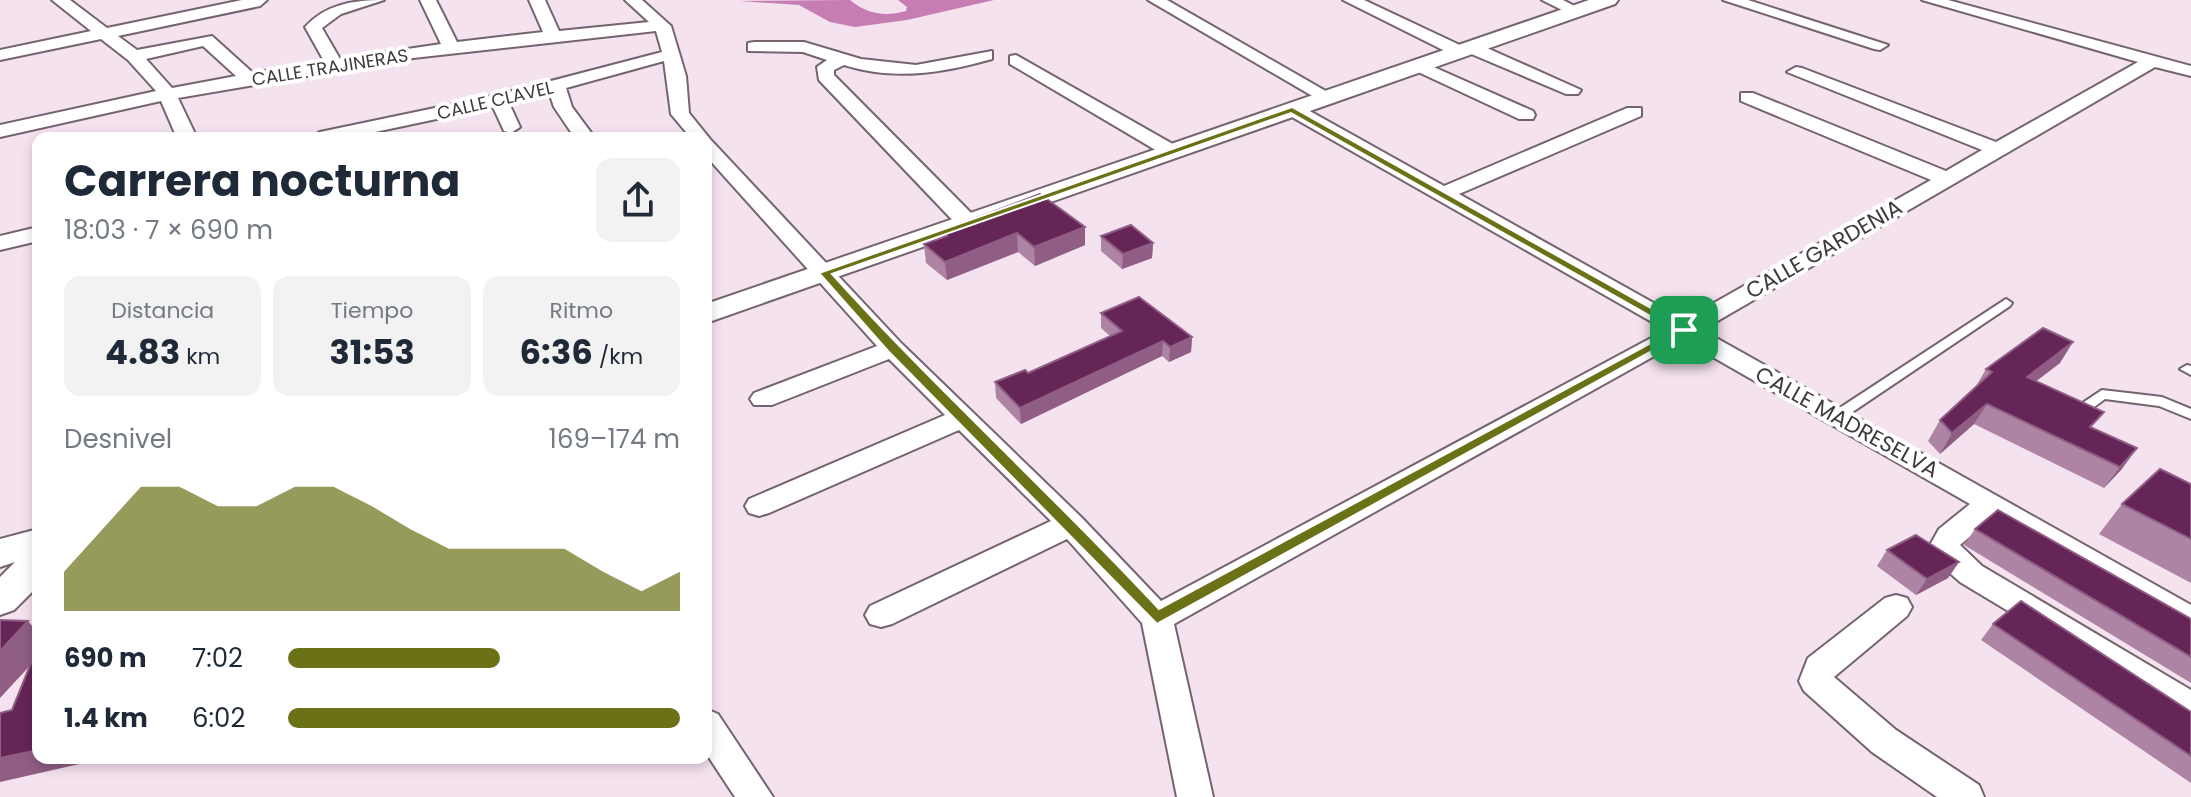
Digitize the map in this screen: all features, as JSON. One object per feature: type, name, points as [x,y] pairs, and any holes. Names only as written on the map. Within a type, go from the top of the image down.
[{"type":"street","points":[[336,66],[313,27],[335,11],[376,0]]},
{"type":"street","points":[[428,0],[451,47]]},
{"type":"street","points":[[537,0],[552,34]]},
{"type":"street","points":[[633,0],[663,26],[677,76],[680,114],[696,132]]},
{"type":"street","points":[[1156,0],[1327,97]]},
{"type":"street","points":[[1351,0],[1467,50],[1572,90]]},
{"type":"street","points":[[1550,0],[1576,11]]},
{"type":"street","points":[[712,307],[824,273],[1608,0]]},
{"type":"street","points":[[1731,0],[1880,45]]},
{"type":"street","points":[[1930,0],[2191,71]]},
{"type":"street","points":[[0,55],[260,1]]},
{"type":"street","points":[[71,2],[104,34],[134,56],[167,93],[184,132]]},
{"type":"street","name":"CALLE TRAJINERAS","points":[[0,131],[167,93],[451,47],[552,34],[663,26]]},
{"type":"street","points":[[134,56],[206,40],[250,80]]},
{"type":"street","points":[[754,47],[804,47],[841,60],[916,70],[941,68],[986,55]]},
{"type":"street","name":"CALLE CLAVEL","points":[[380,132],[669,55]]},
{"type":"street","points":[[841,60],[826,67],[825,76],[968,223]]},
{"type":"street","points":[[1016,60],[1171,151]]},
{"type":"street","name":"CALLE GARDENIA","points":[[1157,618],[1684,330],[2152,61]]},
{"type":"street","points":[[1420,66],[1526,115]]},
{"type":"street","points":[[1796,72],[1996,149]]},
{"type":"street","points":[[556,86],[563,107],[581,132]]},
{"type":"street","points":[[1747,97],[1947,179]]},
{"type":"street","points":[[499,100],[511,127]]},
{"type":"street","name":"CALLE MADRESELVA","points":[[1292,109],[1991,503],[2191,620]]},
{"type":"street","points":[[1442,194],[1634,112]]},
{"type":"street","points":[[712,151],[893,349],[1071,524],[1157,618],[1195,797]]},
{"type":"street","points":[[0,243],[32,235]]},
{"type":"street","points":[[763,399],[893,349]]},
{"type":"street","points":[[759,506],[962,418]]},
{"type":"street","points":[[1991,503],[1949,537],[1945,545],[1952,557],[1971,574],[2191,707]]},
{"type":"street","points":[[881,615],[1071,524]]},
{"type":"street","points":[[0,553],[32,544]]},
{"type":"street","points":[[0,600],[32,569]]},
{"type":"street","points":[[1896,607],[1820,668],[1816,681],[1884,741],[1966,797]]},
{"type":"street","points":[[712,733],[755,797]]},
{"type":"lane","points":[[1837,416],[2006,303]]},
{"type":"lane","points":[[2070,418],[2102,394],[2162,402],[2191,414]]},
{"type":"shaded area","points":[[850,0],[869,11],[890,14],[906,11],[907,7],[898,0],[994,0],[907,20],[855,27],[830,22],[799,5],[740,1]]},
{"type":"building","points":[[1040,194],[1085,227],[1034,247],[1017,233],[945,262],[924,244],[947,236],[941,231]]},
{"type":"building","points":[[1131,225],[1153,243],[1123,254],[1101,236]]},
{"type":"building","points":[[1139,297],[1192,337],[1170,347],[1163,341],[1020,408],[995,382],[1025,370],[1028,373],[1122,331],[1101,313]]},
{"type":"building","points":[[2043,328],[2073,342],[2027,377],[2104,412],[2090,427],[2137,448],[2120,467],[1987,404],[1952,433],[1940,420],[1992,372],[1986,369]]},
{"type":"building","points":[[2160,469],[2191,484],[2191,539],[2122,504]]},
{"type":"building","points":[[1998,510],[2191,619],[2191,657],[1975,529]]},
{"type":"building","points":[[1916,535],[1959,562],[1927,579],[1887,550]]},
{"type":"building","points":[[2021,601],[2191,712],[2191,756],[1993,624]]},
{"type":"building","points":[[0,620],[28,621],[0,651]]},
{"type":"building","points":[[32,661],[32,751],[0,758],[0,713],[12,710]]},
{"type":"route","points":[[1292,109],[1684,330],[1157,618],[1071,524],[893,349],[824,273],[1292,109]]}]
